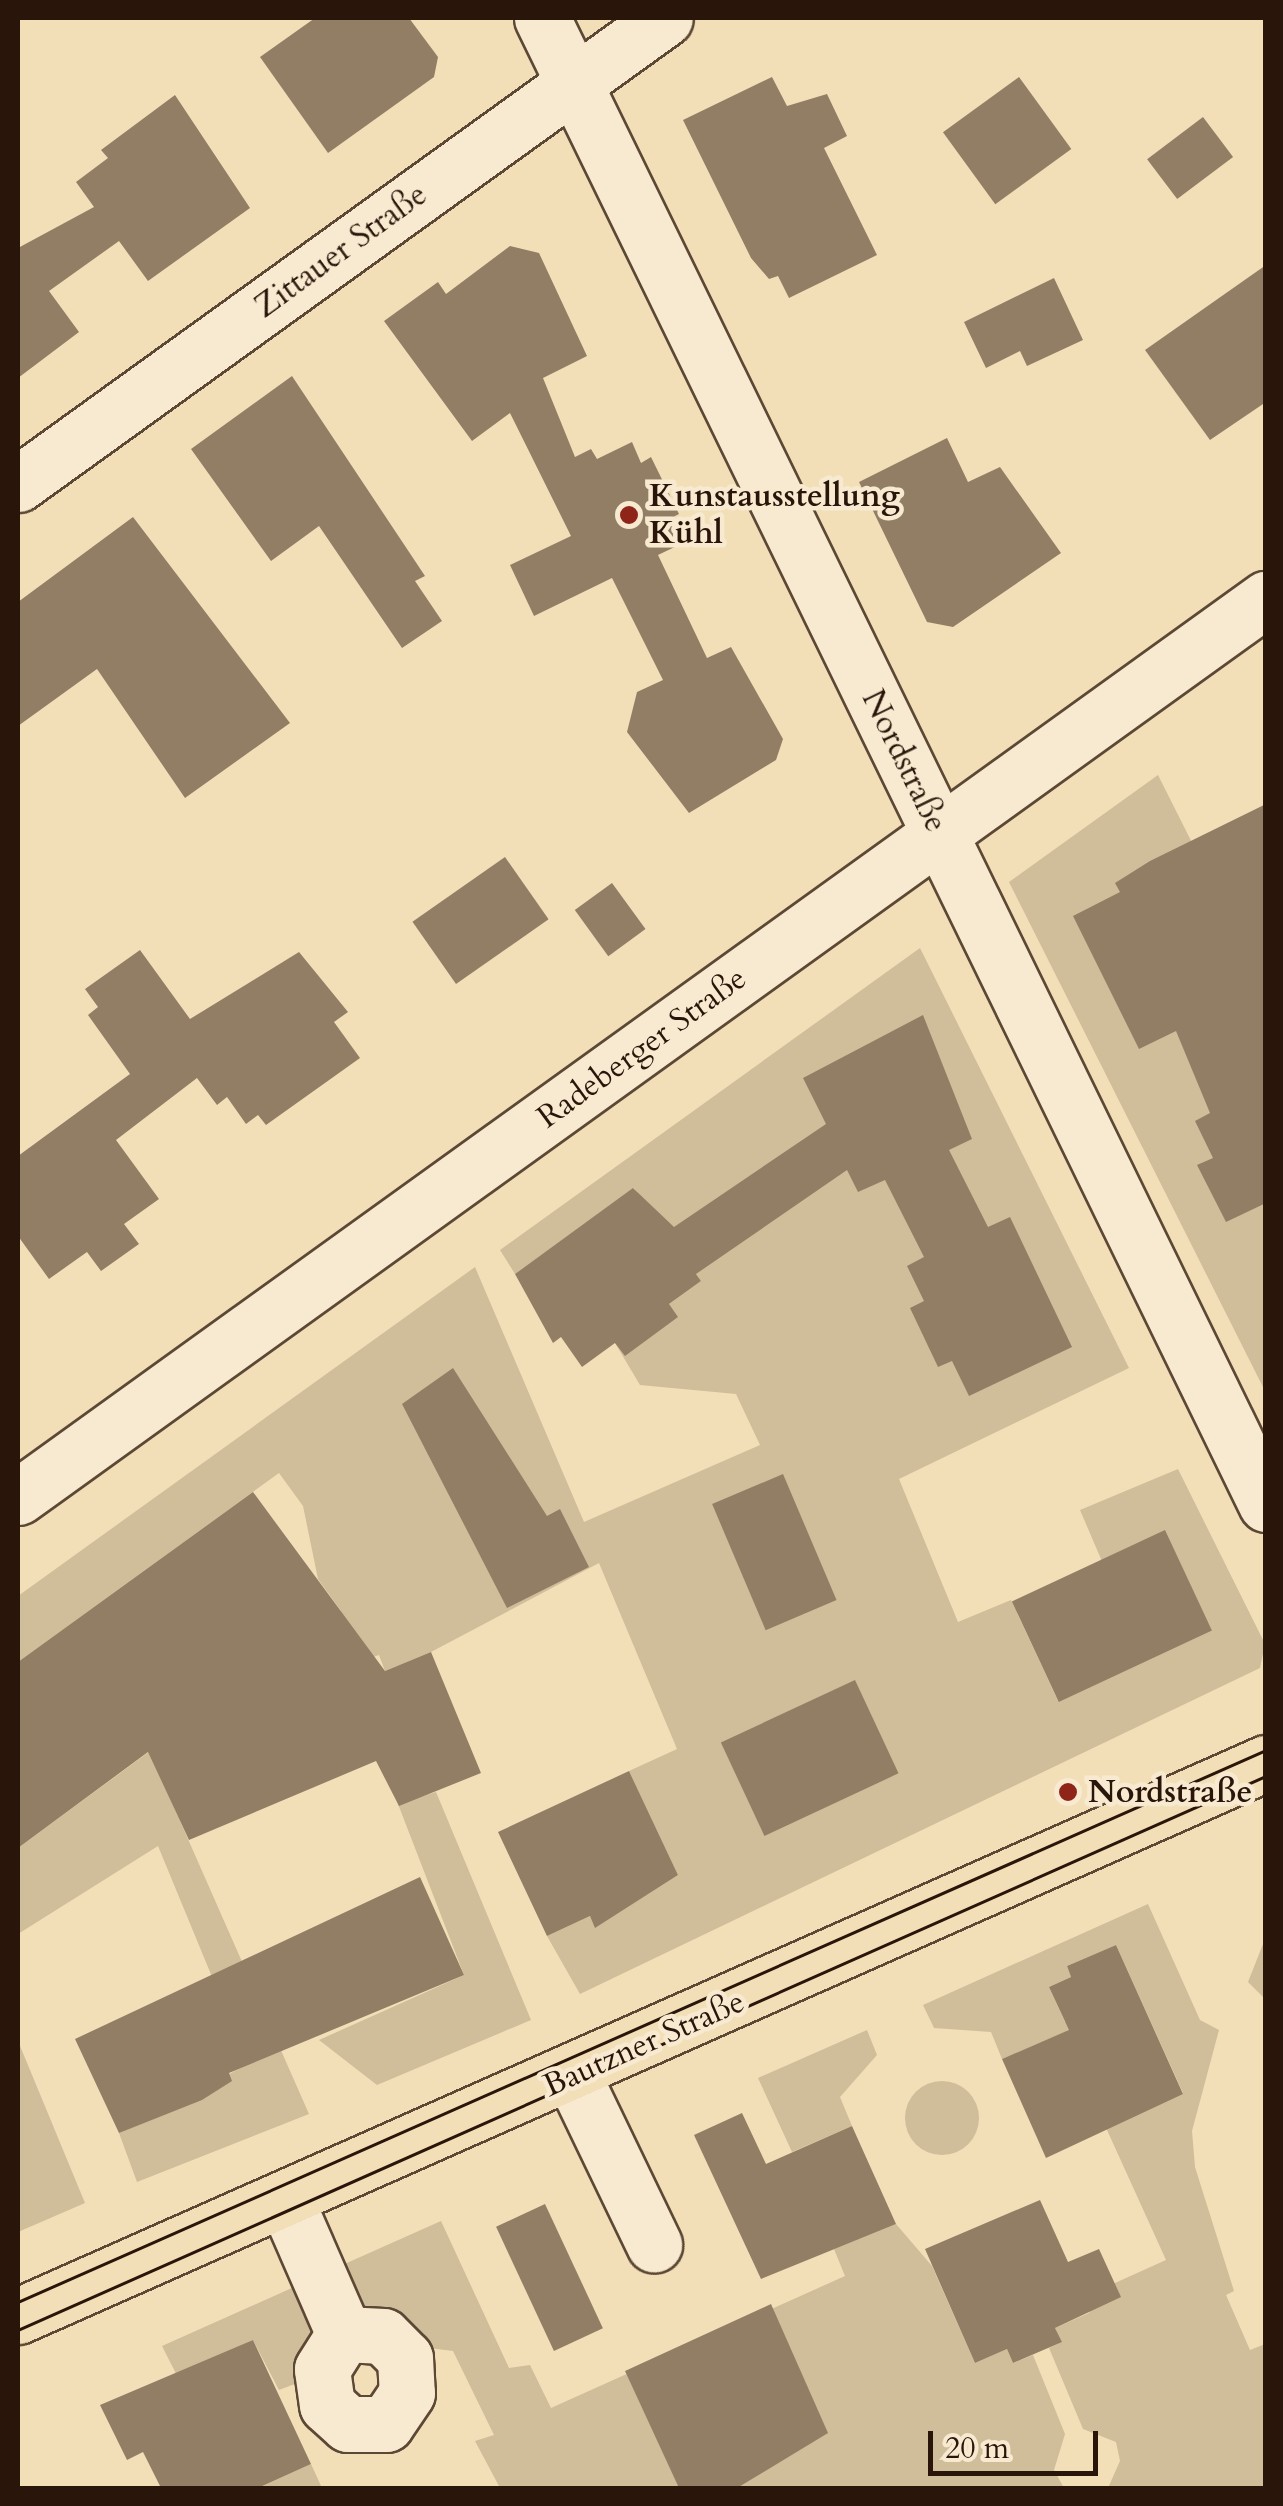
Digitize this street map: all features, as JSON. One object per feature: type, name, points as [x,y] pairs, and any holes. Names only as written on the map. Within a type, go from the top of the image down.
[{"type":"main road","name":"Bautzner Straße","points":[[18,2316],[573,2076],[1266,1763]]},
{"type":"street","name":"Nordstraße","points":[[542,18],[1266,1504]]},
{"type":"street","name":"Zittauer Straße","points":[[18,484],[665,18]]},
{"type":"street","name":"Radeberger Straße","points":[[18,1496],[1266,599]]},
{"type":"street","points":[[573,2076],[654,2244]]},
{"type":"street","points":[[286,2201],[344,2334]]},
{"type":"shaded area","points":[[1158,775],[1265,988],[1265,1391],[1009,882]]},
{"type":"shaded area","points":[[920,948],[1129,1368],[899,1479],[958,1622],[1011,1600],[1058,1701],[1101,1559],[1080,1510],[1178,1469],[1265,1644],[1260,1668],[580,1994],[547,1936],[590,1916],[596,1927],[678,1875],[629,1771],[677,1749],[599,1563],[431,1652],[385,1671],[379,1655],[365,1660],[300,1734],[169,1796],[309,2114],[137,2182],[119,2133],[248,2064],[158,1846],[18,1934],[18,1848],[341,1611],[318,1579],[303,1506],[279,1473],[18,1662],[18,1596],[475,1267],[584,1522],[760,1445],[736,1394],[640,1385],[615,1343],[701,1281],[634,1188],[515,1274],[500,1250]]},
{"type":"shaded area","points":[[436,1792],[531,2020],[377,2085],[319,2040],[464,1975],[398,1804]]},
{"type":"shaded area","points":[[1148,1904],[1200,2020],[1219,2030],[1192,2131],[1195,2167],[1234,2291],[1226,2295],[1250,2350],[1265,2344],[1265,2488],[1108,2488],[1120,2461],[1116,2442],[1083,2429],[1049,2348],[1061,2342],[1055,2328],[1089,2313],[1115,2283],[1166,2260],[1063,2033],[1002,2059],[991,2032],[934,2028],[923,2005]],"holes":[[[1116,1945],[1183,2093],[1134,2115],[1087,2013],[1065,2022],[1049,1987],[1071,1977],[1067,1966]]]},
{"type":"shaded area","points":[[1265,1939],[1265,1999],[1248,1982]]},
{"type":"shaded area","points":[[867,2030],[877,2055],[840,2097],[852,2126],[792,2152],[758,2078]]},
{"type":"shaded area","points":[[18,2041],[85,2203],[18,2232]]},
{"type":"shaded area","points":[[942,2081],[956,2083],[968,2092],[977,2104],[977,2132],[968,2144],[956,2153],[942,2155],[928,2153],[916,2144],[907,2132],[905,2118],[907,2104],[916,2092],[928,2083]]},
{"type":"shaded area","points":[[441,2221],[509,2368],[530,2365],[551,2408],[845,2276],[834,2249],[896,2224],[932,2266],[975,2363],[1007,2349],[1013,2363],[1033,2355],[1065,2434],[1054,2470],[1064,2488],[500,2488],[475,2441],[494,2435],[453,2351],[421,2347],[357,2312],[340,2266]]},
{"type":"shaded area","points":[[303,2283],[322,2328],[300,2382],[279,2390],[253,2340],[205,2363],[263,2486],[311,2464],[322,2488],[234,2488],[162,2346]]},
{"type":"building","points":[[315,18],[409,18],[438,57],[434,77],[328,153],[260,57]]},
{"type":"building","points":[[772,77],[787,106],[827,94],[847,136],[824,148],[877,255],[789,298],[778,276],[769,279],[751,258],[683,120]]},
{"type":"building","points":[[1019,77],[1071,149],[995,204],[943,132]]},
{"type":"building","points":[[175,95],[250,208],[148,281],[119,241],[49,291],[79,332],[18,378],[18,248],[94,207],[76,182],[108,158],[101,150]]},
{"type":"building","points":[[1203,117],[1233,157],[1177,199],[1147,159]]},
{"type":"building","points":[[510,246],[539,253],[587,356],[543,378],[575,457],[591,449],[597,459],[632,442],[641,463],[651,457],[679,514],[669,519],[681,544],[658,555],[707,658],[731,647],[783,739],[776,760],[689,813],[627,732],[637,692],[663,680],[612,578],[534,616],[510,565],[571,536],[510,413],[472,441],[384,321],[438,282],[446,294]]},
{"type":"building","points":[[1266,265],[1266,402],[1210,440],[1145,350]]},
{"type":"building","points":[[1054,278],[1083,340],[1027,366],[1020,351],[986,368],[964,322]]},
{"type":"building","points":[[292,376],[425,576],[415,581],[442,621],[402,648],[319,526],[271,561],[191,449]]},
{"type":"building","points":[[947,438],[968,482],[1000,467],[1061,553],[953,627],[927,622],[859,482]]},
{"type":"building","points":[[133,517],[290,723],[185,798],[97,669],[18,726],[18,602]]},
{"type":"building","points":[[1266,804],[1266,1203],[1226,1222],[1197,1165],[1213,1158],[1195,1121],[1210,1113],[1176,1031],[1139,1049],[1073,916],[1120,892],[1115,883],[1150,861]]},
{"type":"building","points":[[505,857],[549,919],[456,984],[412,922]]},
{"type":"building","points":[[612,883],[646,929],[608,956],[575,910]]},
{"type":"building","points":[[140,950],[190,1019],[299,952],[348,1012],[334,1022],[360,1058],[266,1125],[258,1115],[246,1124],[227,1097],[217,1105],[197,1078],[116,1140],[159,1199],[124,1224],[139,1244],[101,1271],[87,1252],[49,1279],[18,1236],[18,1156],[130,1074],[88,1015],[98,1007],[85,989]]},
{"type":"building","points":[[923,1015],[972,1139],[949,1150],[988,1227],[1010,1217],[1072,1347],[969,1396],[952,1361],[938,1367],[910,1308],[924,1301],[907,1266],[924,1257],[885,1180],[858,1192],[847,1170],[696,1274],[701,1281],[669,1304],[678,1317],[625,1356],[615,1343],[582,1367],[561,1337],[553,1343],[515,1274],[633,1188],[674,1227],[826,1124],[803,1078]]},
{"type":"building","points":[[453,1368],[547,1516],[560,1509],[589,1567],[507,1608],[402,1404]]},
{"type":"building","points":[[783,1474],[837,1600],[766,1630],[712,1504]]},
{"type":"building","points":[[253,1492],[385,1671],[431,1652],[481,1773],[399,1806],[376,1761],[189,1840],[148,1752],[18,1848],[18,1662]]},
{"type":"building","points":[[1165,1530],[1212,1631],[1059,1702],[1012,1601]]},
{"type":"building","points":[[855,1680],[899,1773],[764,1836],[721,1743]]},
{"type":"building","points":[[629,1771],[678,1875],[595,1928],[590,1916],[547,1936],[498,1832]]},
{"type":"building","points":[[420,1877],[464,1975],[229,2073],[232,2081],[202,2100],[119,2133],[75,2039]]},
{"type":"building","points":[[1116,1945],[1183,2094],[1046,2158],[1002,2059],[1069,2030],[1049,1987],[1071,1977],[1067,1966]]},
{"type":"building","points":[[742,2113],[766,2164],[852,2126],[896,2224],[761,2279],[694,2135]]},
{"type":"building","points":[[1040,2200],[1068,2262],[1099,2249],[1121,2297],[1055,2328],[1062,2342],[1013,2363],[1007,2349],[975,2363],[925,2249]]},
{"type":"building","points":[[545,2204],[603,2328],[554,2351],[496,2227]]},
{"type":"building","points":[[771,2304],[828,2433],[737,2488],[679,2488],[625,2371]]},
{"type":"building","points":[[253,2340],[311,2464],[258,2488],[161,2488],[143,2452],[127,2460],[100,2405]]},
{"type":"tram line","points":[[18,2302],[1266,1750]]},
{"type":"tram line","points":[[18,2330],[1266,1776]]},
{"type":"place","name":"Kunstausstellung Kühl","points":[[629,515]]},
{"type":"place","name":"Nordstraße","points":[[1068,1792]]}]
